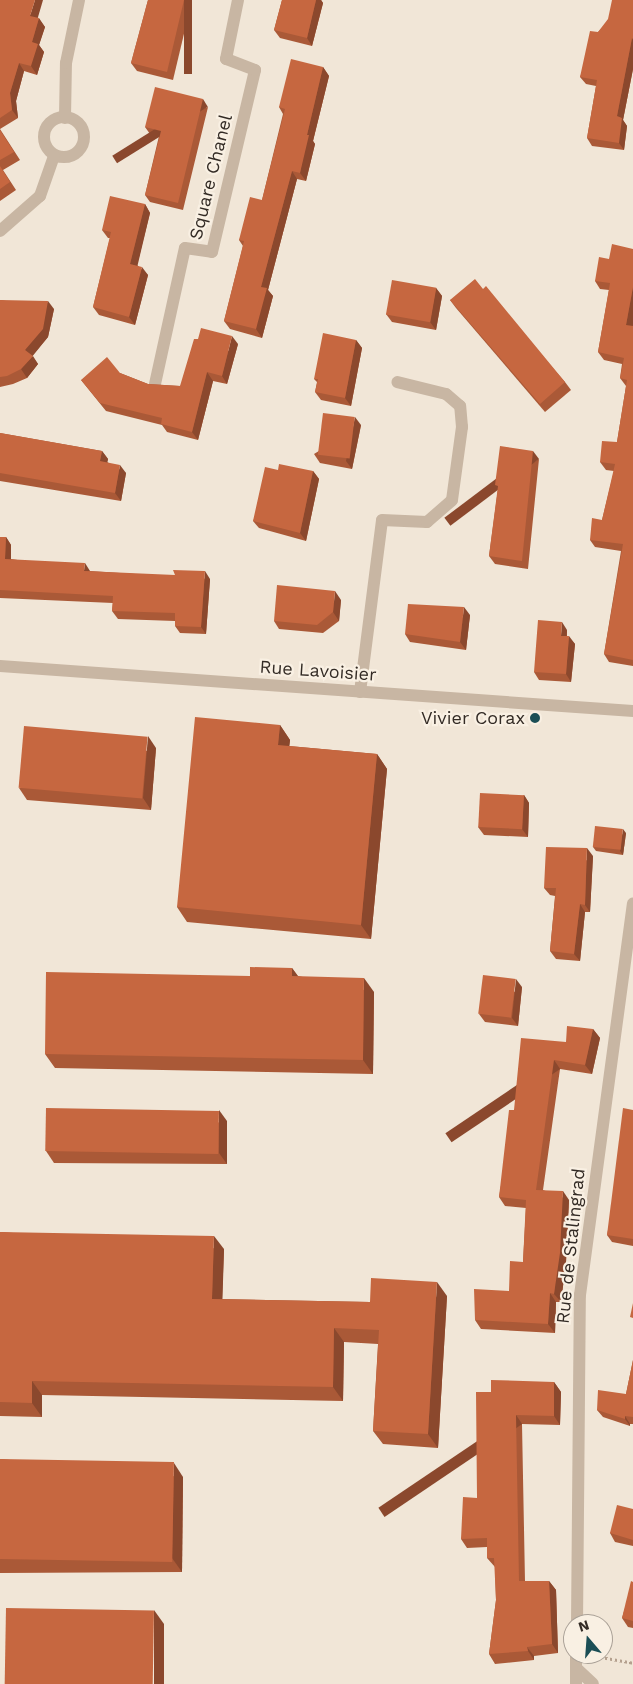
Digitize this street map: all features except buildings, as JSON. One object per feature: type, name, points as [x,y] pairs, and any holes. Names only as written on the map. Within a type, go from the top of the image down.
[{"type":"street","points":[[65,118],[66,62],[79,0]]},
{"type":"street","name":"Square Chanel","points":[[155,384],[185,248],[212,252],[255,70],[226,59],[238,0]]},
{"type":"street","points":[[58,117],[65,118],[74,118],[84,131],[83,146],[70,157],[54,156],[44,143],[45,127],[58,117]]},
{"type":"street","points":[[0,232],[40,196],[54,156]]},
{"type":"street","points":[[360,692],[382,520],[427,522],[452,500],[462,427],[460,406],[446,394],[397,382]]},
{"type":"street","name":"Rue Lavoisier","points":[[0,666],[633,711]]},
{"type":"street","name":"Rue de Stalingrad","points":[[577,1614],[580,1295],[633,904]]},
{"type":"street","points":[[576,1664],[576,1684]]},
{"type":"street","points":[[576,1668],[593,1684]]},
{"type":"path","points":[[613,1659],[633,1663]]},
{"type":"place","name":"Vivier Corax","points":[[535,718]]}]
